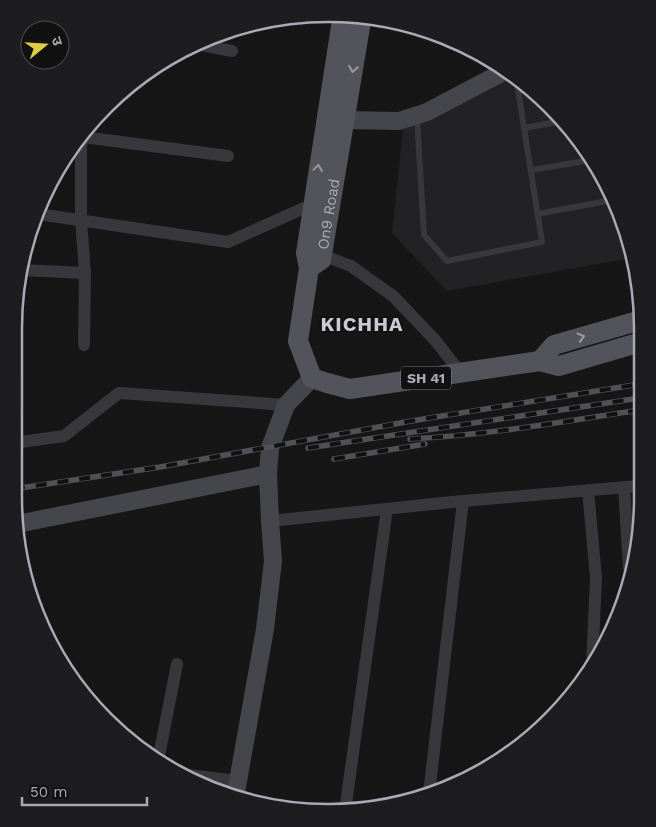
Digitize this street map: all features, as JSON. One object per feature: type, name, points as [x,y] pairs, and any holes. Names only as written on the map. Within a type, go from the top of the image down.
[{"type":"main road","points":[[315,262],[306,253],[342,23]]},
{"type":"main road","name":"On9 Road","points":[[312,378],[298,341],[344,120],[360,24]]},
{"type":"main road","points":[[634,322],[554,345],[540,360],[560,366],[634,344]]},
{"type":"main road","name":"SH 41","points":[[312,378],[350,389],[540,360]]},
{"type":"street","points":[[208,47],[232,51]]},
{"type":"street","points":[[344,120],[399,121],[427,112],[499,75]]},
{"type":"street","points":[[89,138],[228,156]]},
{"type":"street","points":[[81,149],[81,220],[85,273],[84,345]]},
{"type":"street","points":[[45,215],[228,242],[313,204]]},
{"type":"street","points":[[315,262],[351,266],[393,296],[435,340],[460,372]]},
{"type":"street","points":[[28,270],[85,273]]},
{"type":"street","points":[[236,789],[265,629],[273,561],[268,474],[270,448],[286,405],[312,378]]},
{"type":"street","points":[[22,442],[64,436],[119,393],[286,405]]},
{"type":"street","points":[[23,523],[268,474]]},
{"type":"street","points":[[270,521],[463,501],[634,486]]},
{"type":"street","points":[[624,487],[628,557]]},
{"type":"street","points":[[588,490],[596,578],[593,653]]},
{"type":"street","points":[[430,787],[463,501]]},
{"type":"street","points":[[346,804],[387,509]]},
{"type":"street","points":[[160,754],[177,664]]},
{"type":"lane","points":[[417,115],[424,235],[447,261],[542,242],[518,89]]},
{"type":"lane","points":[[524,128],[554,123]]},
{"type":"lane","points":[[531,170],[584,161]]},
{"type":"lane","points":[[537,214],[606,201]]},
{"type":"shaded area","points":[[506,80],[529,98],[558,127],[593,175],[610,211],[626,259],[447,291],[392,233],[403,128],[448,111]]},
{"type":"railway","points":[[22,488],[160,467],[411,421],[634,385]]},
{"type":"railway","points":[[308,448],[634,399]]},
{"type":"railway","points":[[410,439],[496,431],[634,411]]},
{"type":"railway","points":[[334,459],[425,444]]},
{"type":"district","name":"KICHHA","points":[[362,324]]}]
